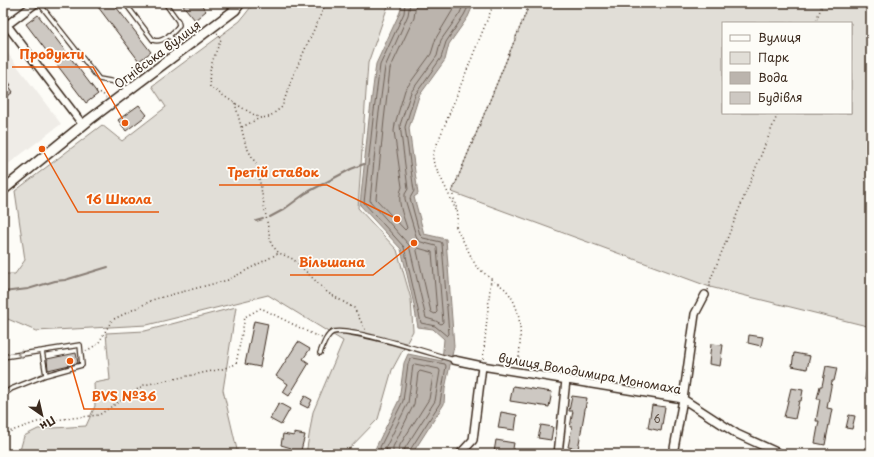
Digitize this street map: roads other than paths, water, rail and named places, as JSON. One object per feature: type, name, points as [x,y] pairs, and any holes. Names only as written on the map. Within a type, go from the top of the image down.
[{"type":"street","points":[[36,3],[5,23],[83,125]]},
{"type":"street","name":"Огнівська вулиця","points":[[3,191],[12,182],[83,125],[235,10],[240,3]]},
{"type":"street","points":[[674,454],[695,314],[705,295]]},
{"type":"street","name":"вулиця Володимира Мономаха","points":[[454,360],[517,372],[683,399],[737,434],[781,454]]},
{"type":"street","points":[[460,454],[472,440],[482,366]]},
{"type":"street","points":[[558,454],[566,380]]},
{"type":"lane","points":[[40,3],[99,79],[121,83],[128,91]]},
{"type":"lane","points":[[125,3],[153,40],[157,42],[161,41],[177,29],[179,25],[178,21],[165,3]]},
{"type":"lane","points":[[169,35],[181,50]]},
{"type":"lane","points":[[320,352],[326,339],[332,332],[342,331],[370,336],[454,360]]},
{"type":"lane","points":[[3,357],[80,345],[82,365],[46,375],[11,389],[3,395]]},
{"type":"lane","points":[[42,351],[46,375]]},
{"type":"water","points":[[402,3],[474,3],[468,17],[449,44],[445,60],[419,96],[409,128],[418,194],[414,197],[424,234],[446,239],[454,346],[445,389],[444,404],[412,454],[380,454],[375,449],[399,400],[404,363],[408,354],[442,361],[444,339],[433,329],[418,327],[401,249],[360,205],[376,64],[400,12]]},
{"type":"waterway","points":[[270,217],[283,210],[306,193],[351,169],[364,164]]},
{"type":"waterway","points":[[256,221],[263,219]]},
{"type":"waterway","points":[[3,292],[28,289],[108,267]]},
{"type":"place","name":"Продукти","points":[[125,123]]},
{"type":"place","name":"16 Школа","points":[[42,149]]},
{"type":"place","name":"Третій ставок","points":[[397,219]]},
{"type":"place","name":"Вільшана","points":[[414,243]]},
{"type":"place","name":"BVS №36","points":[[70,361]]}]
